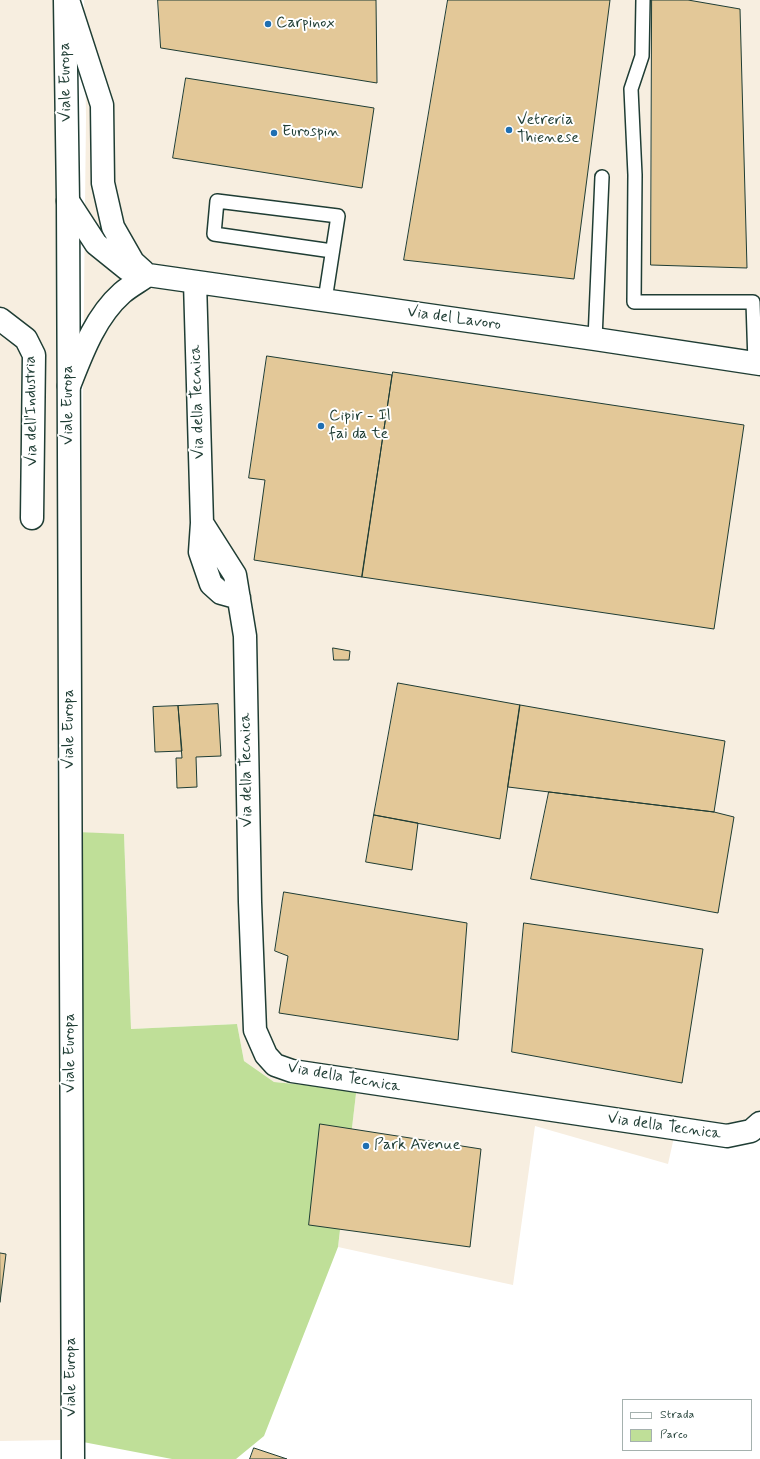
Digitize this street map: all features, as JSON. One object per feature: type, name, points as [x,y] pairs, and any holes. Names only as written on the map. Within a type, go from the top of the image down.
[{"type":"street","name":"Viale Europa","points":[[65,0],[68,201],[73,1459]]},
{"type":"street","points":[[68,0],[102,105],[103,183],[113,227],[133,262],[148,276],[124,292],[109,306],[86,344],[69,386]]},
{"type":"street","name":"Via del Lavoro","points":[[68,201],[96,244],[127,269],[148,276],[595,339],[757,364]]},
{"type":"street","name":"Via della Tecnica","points":[[195,282],[202,523],[235,575],[245,636],[250,902],[255,1030],[266,1055],[275,1066],[292,1071],[728,1136],[751,1131],[760,1123]]},
{"type":"street","name":"Via dell'Industria","points":[[0,318],[26,339],[34,355],[32,518]]},
{"type":"lane","points":[[643,0],[642,56],[631,88],[635,175],[634,302],[753,302],[757,364]]},
{"type":"lane","points":[[595,339],[602,177]]},
{"type":"lane","points":[[325,300],[338,216],[217,201],[214,234],[332,251]]},
{"type":"shaded area","points":[[0,0],[64,0],[66,117],[57,773],[65,1060],[63,1440],[0,1441]]},
{"type":"shaded area","points":[[84,0],[760,0],[760,1130],[729,1147],[674,1137],[668,1164],[535,1126],[513,1285],[338,1247],[357,1085],[337,1088],[274,1082],[244,1061],[237,1024],[131,1029],[124,835],[78,832],[86,117]]},
{"type":"green space","points":[[78,832],[124,834],[131,1029],[237,1024],[244,1061],[274,1082],[337,1088],[357,1085],[338,1247],[264,1436],[236,1459],[172,1459],[83,1442],[84,1047]]},
{"type":"building","name":"Carpinox","points":[[158,0],[376,0],[377,83],[161,48]]},
{"type":"building","name":"Vetreria Thienese","points":[[448,0],[610,0],[574,279],[404,260]]},
{"type":"building","points":[[652,0],[688,0],[740,9],[747,268],[651,265]]},
{"type":"building","name":"Eurospin","points":[[186,78],[374,108],[362,188],[173,158]]},
{"type":"building","name":"Cipir - Il fai da te","points":[[267,356],[392,375],[362,577],[254,560],[265,480],[249,478]]},
{"type":"building","points":[[393,372],[744,425],[714,629],[362,577]]},
{"type":"building","points":[[333,648],[350,651],[349,660],[334,660]]},
{"type":"building","points":[[398,683],[520,705],[500,839],[374,815]]},
{"type":"building","points":[[218,704],[221,756],[196,757],[197,787],[177,788],[176,758],[182,758],[178,706]]},
{"type":"building","points":[[520,705],[725,741],[714,812],[508,787]]},
{"type":"building","points":[[178,706],[182,751],[155,752],[153,707]]},
{"type":"building","points":[[549,792],[714,812],[734,817],[718,913],[531,879]]},
{"type":"building","points":[[374,815],[418,823],[412,870],[366,862]]},
{"type":"building","points":[[284,892],[467,923],[458,1040],[279,1013],[288,956],[275,951]]},
{"type":"building","points":[[524,923],[703,949],[682,1083],[512,1052]]},
{"type":"building","points":[[320,1124],[481,1149],[470,1247],[309,1225]]},
{"type":"building","points":[[0,1253],[6,1254],[0,1302]]},
{"type":"building","points":[[254,1448],[287,1459],[250,1459]]},
{"type":"place","name":"Carpinox","points":[[268,24]]},
{"type":"place","name":"Vetreria Thienese","points":[[509,130]]},
{"type":"place","name":"Eurospin","points":[[274,133]]},
{"type":"place","name":"Cipir - Il fai da te","points":[[321,426]]},
{"type":"place","name":"Park Avenue","points":[[366,1146]]}]
